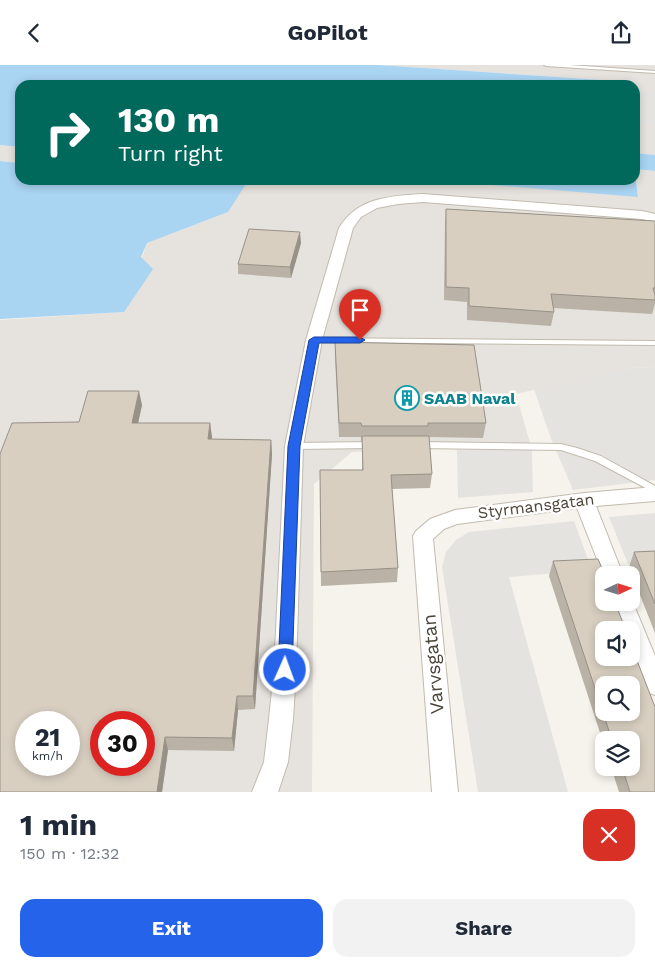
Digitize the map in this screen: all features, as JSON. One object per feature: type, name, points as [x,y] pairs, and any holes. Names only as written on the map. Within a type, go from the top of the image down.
[{"type":"street","points":[[265,792],[276,762],[283,699],[294,446],[314,340],[346,228],[357,213],[377,204],[401,199],[423,198],[655,217]]},
{"type":"street","name":"Styrmansgatan","points":[[423,536],[437,524],[455,517],[584,500],[655,494]]},
{"type":"street","points":[[584,500],[610,566]]},
{"type":"street","name":"Varvsgatan","points":[[423,536],[445,792]]},
{"type":"street","points":[[626,611],[655,685]]},
{"type":"lane","points":[[546,65],[655,72]]},
{"type":"lane","points":[[314,340],[655,343]]},
{"type":"lane","points":[[294,446],[380,445]]},
{"type":"lane","points":[[409,445],[513,445],[560,447],[582,451],[624,471],[655,490]]},
{"type":"shaded area","points":[[378,65],[655,65],[655,155],[640,154],[640,80],[602,80]]},
{"type":"shaded area","points":[[640,91],[655,92],[655,125],[641,124]]},
{"type":"shaded area","points":[[0,145],[15,146],[15,162],[0,161]]},
{"type":"shaded area","points":[[640,170],[655,171],[655,367],[630,368],[516,394],[532,450],[437,449],[352,452],[314,484],[312,792],[0,792],[0,320],[124,312],[147,243],[228,212],[230,185],[496,185],[638,196],[637,185],[640,185]]},
{"type":"shaded area","points":[[655,367],[655,480],[573,490],[550,436],[534,389],[630,368]]},
{"type":"shaded area","points":[[457,450],[532,450],[533,492],[458,498]]},
{"type":"shaded area","points":[[655,513],[655,562],[628,564],[609,517]]},
{"type":"shaded area","points":[[574,521],[592,570],[509,577],[568,792],[478,792],[442,567],[446,552],[456,540],[469,532]]},
{"type":"water","points":[[0,65],[378,65],[602,80],[15,80],[15,146],[0,145]]},
{"type":"water","points":[[640,154],[655,155],[655,171],[640,170]]},
{"type":"water","points":[[0,161],[15,162],[15,185],[245,185],[228,212],[147,243],[141,257],[153,269],[124,312],[0,319]]},
{"type":"water","points":[[493,185],[637,185],[638,197]]},
{"type":"building","points":[[446,209],[655,221],[655,288],[653,288],[655,300],[551,294],[554,312],[469,306],[469,288],[446,287]]},
{"type":"building","points":[[249,229],[300,232],[290,267],[238,264]]},
{"type":"building","name":"SAAB Naval","points":[[335,342],[474,345],[486,423],[428,423],[428,426],[362,426],[361,423],[339,423]]},
{"type":"building","points":[[88,391],[139,391],[132,423],[210,423],[208,439],[271,440],[253,696],[237,696],[232,738],[165,737],[157,792],[0,792],[0,454],[12,423],[79,422]]},
{"type":"building","points":[[362,436],[429,436],[432,474],[391,475],[398,568],[321,572],[320,470],[363,470]]},
{"type":"building","points":[[655,551],[655,604],[640,566],[634,552]]},
{"type":"building","points":[[598,559],[601,566],[595,566],[595,611],[618,611],[622,621],[595,621],[595,666],[639,666],[655,707],[655,792],[630,792],[625,776],[640,776],[640,731],[609,731],[606,721],[640,721],[640,676],[595,676],[595,688],[553,561]]},
{"type":"place","name":"SAAB Naval","points":[[407,398]]},
{"type":"route","points":[[285,670],[294,446],[299,410],[314,340],[360,340]]}]
